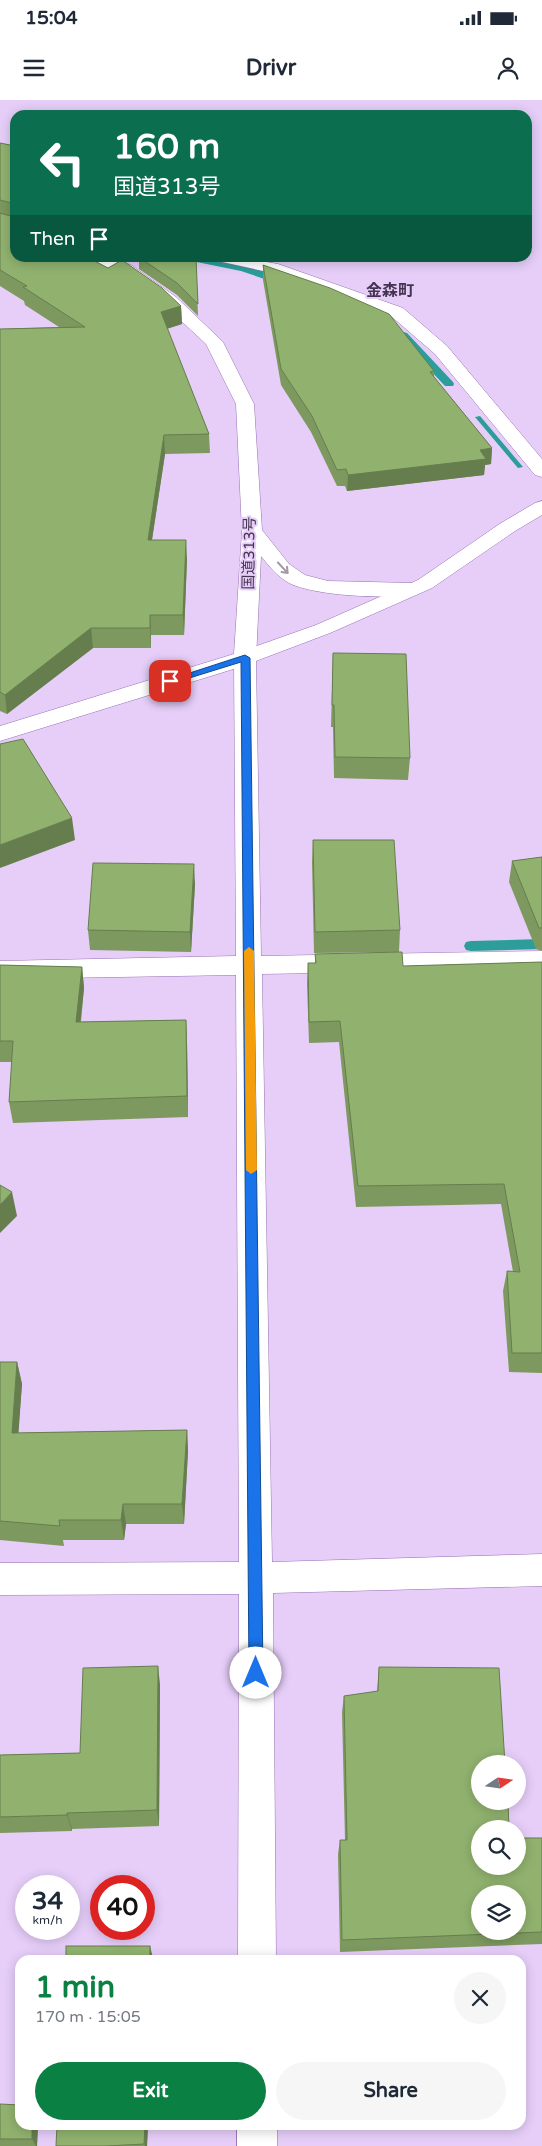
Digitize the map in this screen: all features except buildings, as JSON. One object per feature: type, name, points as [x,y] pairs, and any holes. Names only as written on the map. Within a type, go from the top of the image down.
[{"type":"main road","name":"国道313号","points":[[108,262],[125,269],[170,301],[214,342],[245,404],[252,531],[245,658],[256,1578],[257,1955]]},
{"type":"main road","points":[[243,262],[272,268],[397,312],[441,350],[542,471]]},
{"type":"main road","points":[[0,734],[245,658],[323,629],[425,584],[508,527],[542,507]]},
{"type":"main road","points":[[252,531],[288,574],[318,586],[355,589],[412,589]]},
{"type":"main road","points":[[0,970],[542,960]]},
{"type":"main road","points":[[0,1579],[256,1578],[542,1570]]},
{"type":"main road","points":[[257,2130],[257,2146]]},
{"type":"shaded area","points":[[480,416],[523,467],[518,468],[475,417]]},
{"type":"waterway","points":[[209,262],[243,269],[285,283]]},
{"type":"waterway","points":[[403,335],[449,384]]},
{"type":"waterway","points":[[471,946],[542,944]]},
{"type":"slow traffic","points":[[249,951],[251,1170]]},
{"type":"district","name":"金森町","points":[[390,291]]},
{"type":"route","points":[[170,681],[245,658],[256,1673]]}]
